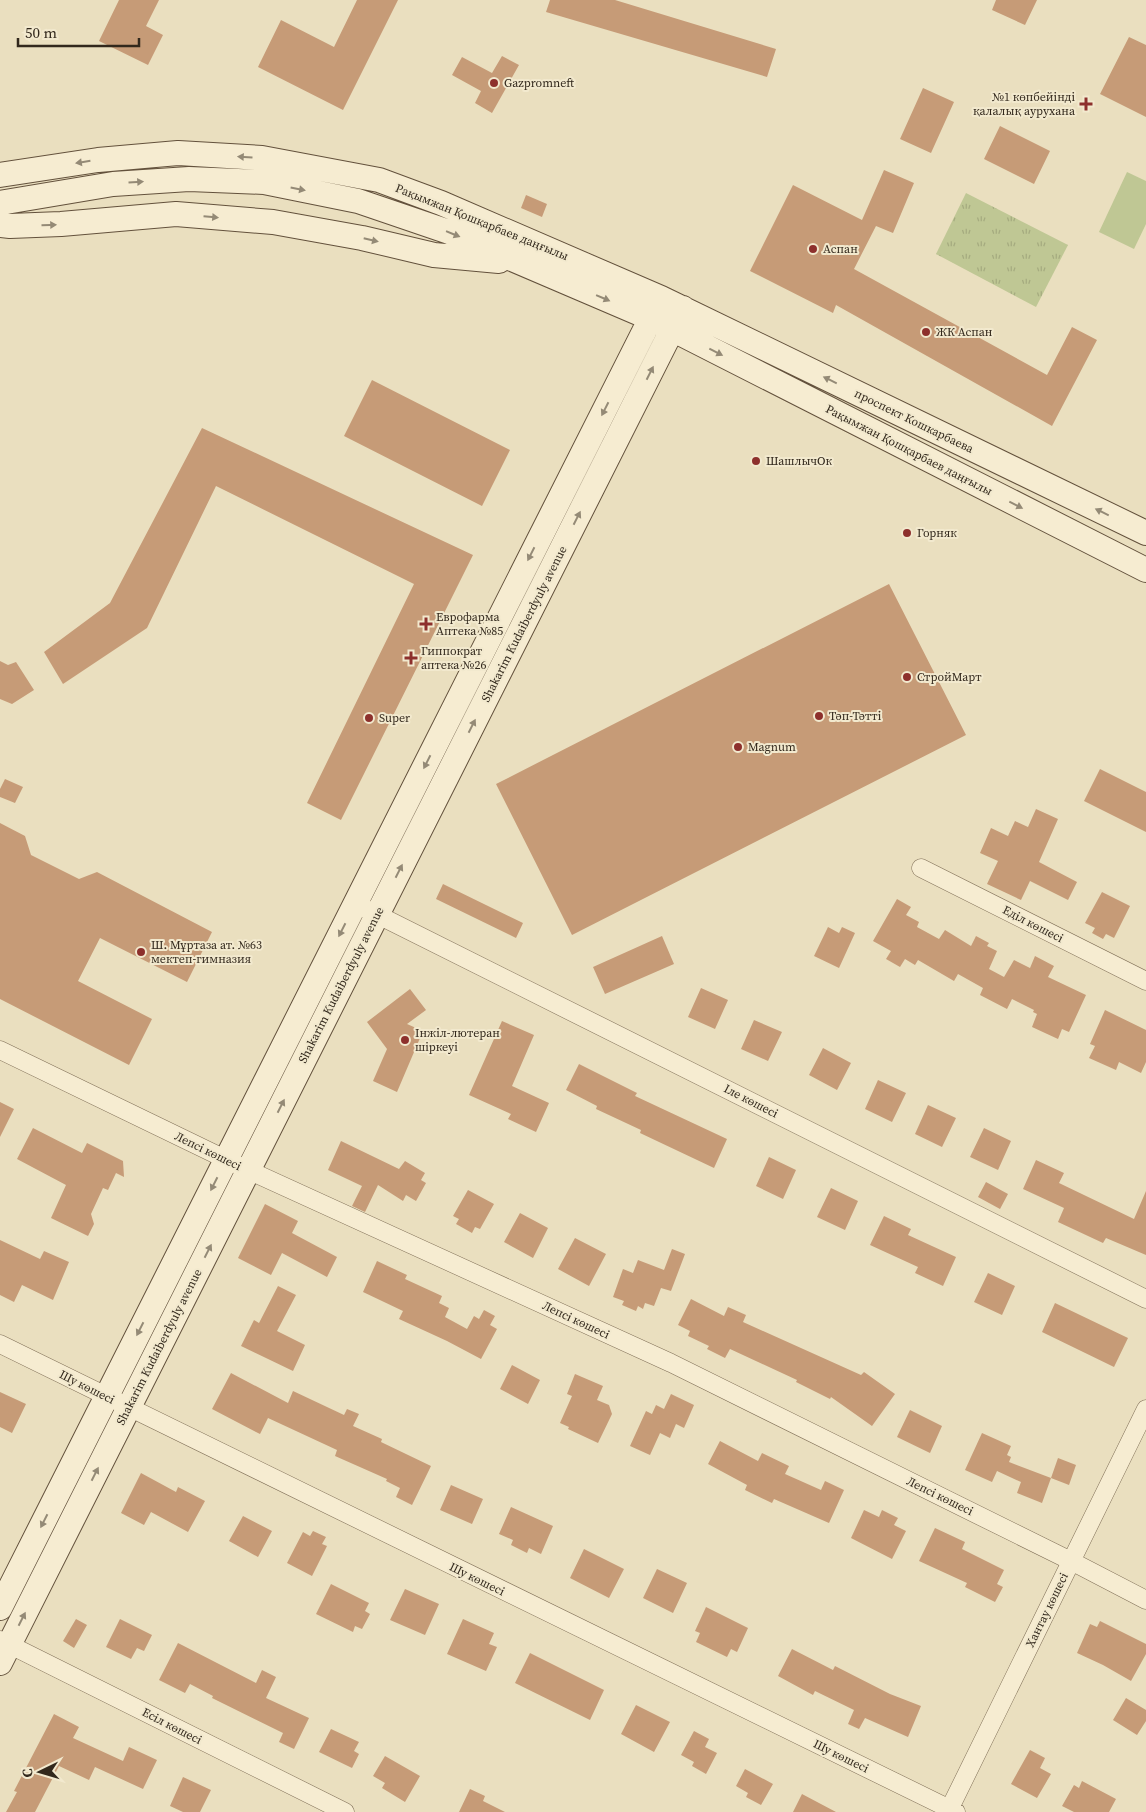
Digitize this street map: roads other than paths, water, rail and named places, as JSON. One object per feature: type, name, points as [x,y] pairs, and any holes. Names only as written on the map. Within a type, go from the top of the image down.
[{"type":"main road","name":"Рақымжан Қошқарбаев даңғылы","points":[[0,175],[98,160],[178,153],[262,158],[379,180],[442,202],[683,308]]},
{"type":"main road","name":"Рақымжан Қошқарбаев даңғылы","points":[[0,203],[113,184],[189,179],[264,182],[358,201],[449,232],[650,318],[1146,570]]},
{"type":"main road","points":[[0,225],[61,224],[176,214],[273,222],[362,238],[434,255],[522,264]]},
{"type":"main road","name":"Shakarim Kudaiberdyuly avenue","points":[[0,1608],[661,298]]},
{"type":"main road","name":"Shakarim Kudaiberdyuly avenue","points":[[3,1649],[128,1408],[683,308]]},
{"type":"main road","name":"проспект Кошкарбаева","points":[[683,308],[1146,533]]},
{"type":"street","name":"Еділ көшесі","points":[[921,868],[1146,980]]},
{"type":"street","name":"Іле көшесі","points":[[355,904],[1146,1299]]},
{"type":"street","name":"Лепсі көшесі","points":[[0,1050],[226,1160],[671,1363],[1072,1561],[1146,1600]]},
{"type":"street","name":"Шу көшесі","points":[[0,1344],[951,1811]]},
{"type":"street","name":"Хантау көшесі","points":[[951,1811],[1146,1409]]},
{"type":"street","name":"Есіл көшесі","points":[[3,1649],[344,1812]]},
{"type":"place","name":"Gazpromneft","points":[[494,83]]},
{"type":"place","name":"№1 көпбейінді қалалық аурухана","points":[[1086,104]]},
{"type":"place","name":"Аспан","points":[[813,249]]},
{"type":"place","name":"ЖК Аспан","points":[[926,332]]},
{"type":"place","name":"ШашлычОк","points":[[756,461]]},
{"type":"place","name":"Горняк","points":[[907,533]]},
{"type":"place","name":"Еврофарма Аптека №85","points":[[426,624]]},
{"type":"place","name":"Гиппократ аптека №26","points":[[411,658]]},
{"type":"place","name":"СтройМарт","points":[[907,677]]},
{"type":"place","name":"Тәп-Тәтті","points":[[819,716]]},
{"type":"place","name":"Super","points":[[369,718]]},
{"type":"place","name":"Magnum","points":[[738,747]]},
{"type":"place","name":"Ш. Мұртаза ат. №63 мектеп-гимназия","points":[[141,952]]},
{"type":"place","name":"Інжіл-лютеран шіркеуі","points":[[405,1040]]}]
